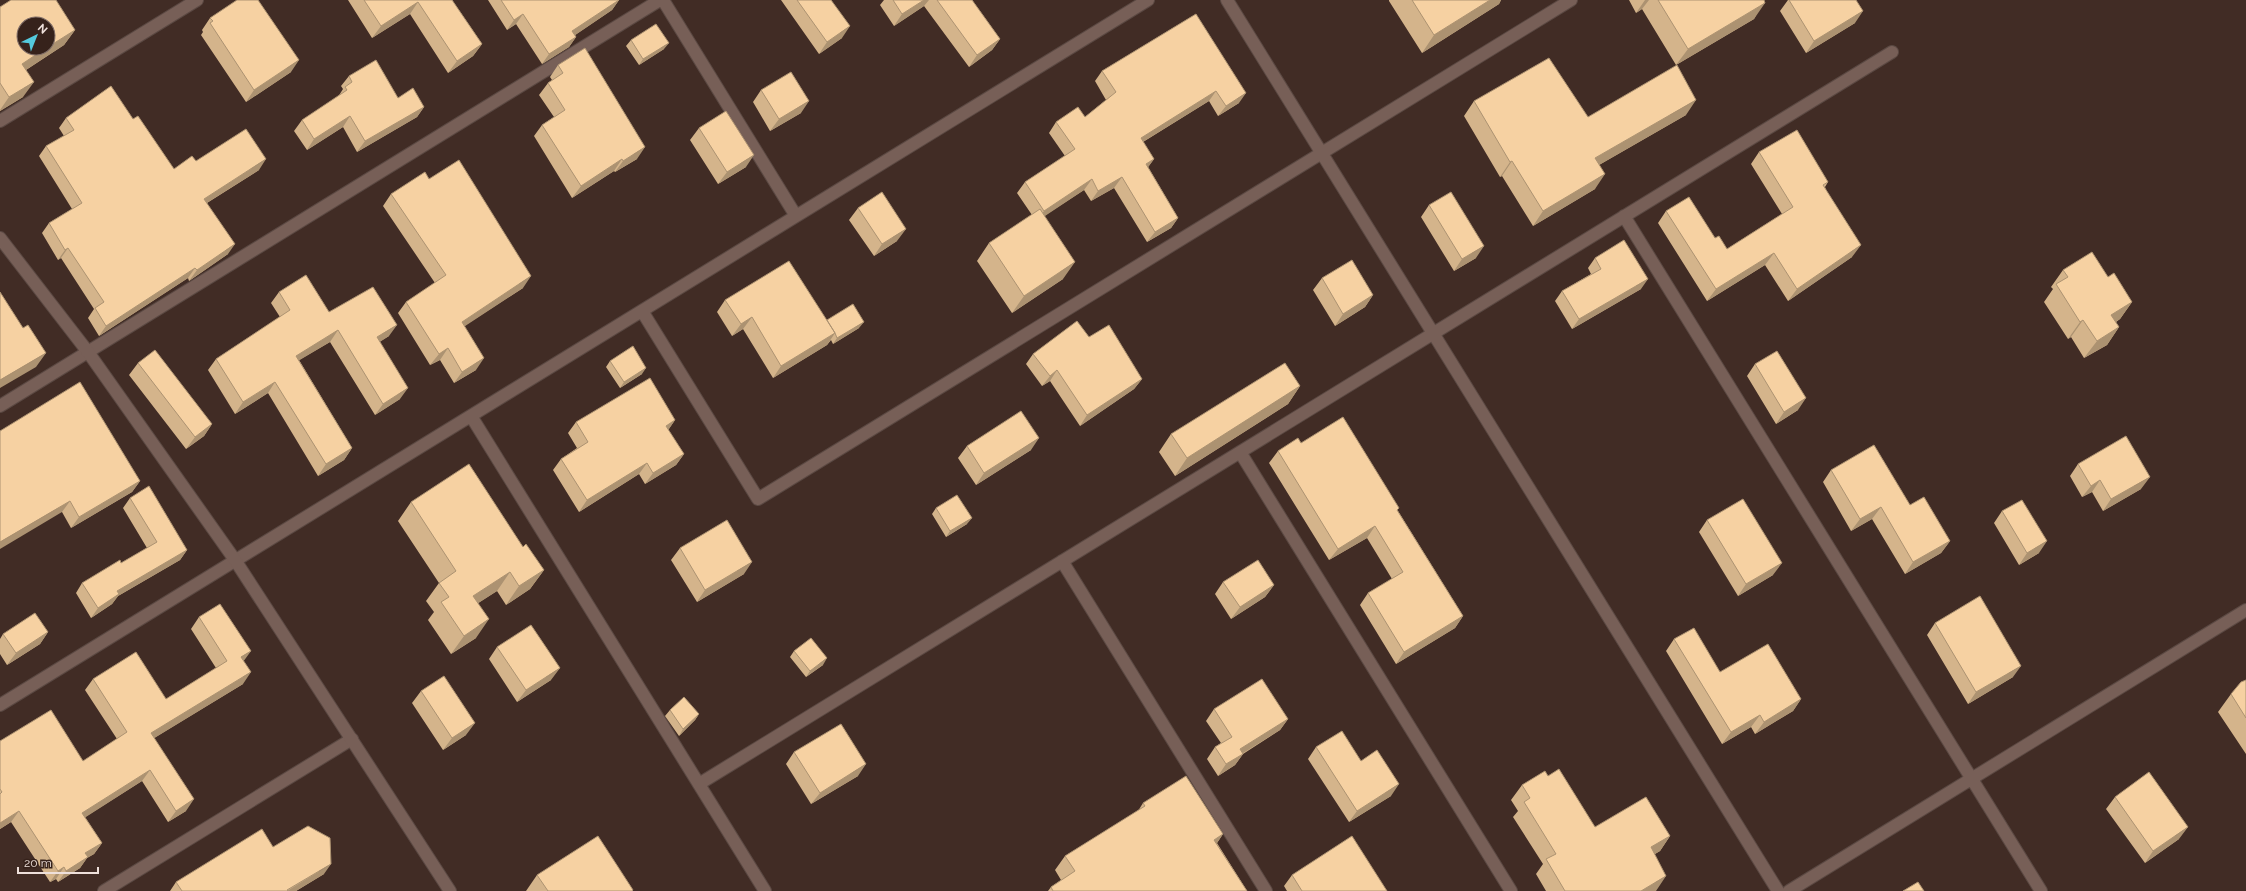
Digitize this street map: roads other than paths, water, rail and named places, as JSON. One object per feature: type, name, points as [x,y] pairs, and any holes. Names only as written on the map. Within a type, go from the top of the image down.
[{"type":"street","points":[[0,121],[197,0]]},
{"type":"street","points":[[0,406],[662,0],[796,216]]},
{"type":"street","points":[[0,705],[1148,0]]},
{"type":"street","points":[[1227,0],[1778,891]]},
{"type":"street","points":[[642,311],[758,499],[1572,0]]},
{"type":"street","points":[[699,784],[1892,52]]},
{"type":"street","points":[[1624,216],[2041,891]]},
{"type":"street","points":[[0,238],[88,352],[236,560],[450,891]]},
{"type":"street","points":[[470,416],[765,891]]},
{"type":"street","points":[[1240,452],[1511,891]]},
{"type":"street","points":[[1062,561],[1266,891]]},
{"type":"street","points":[[1789,891],[2246,610]]},
{"type":"street","points":[[104,891],[352,739]]}]
